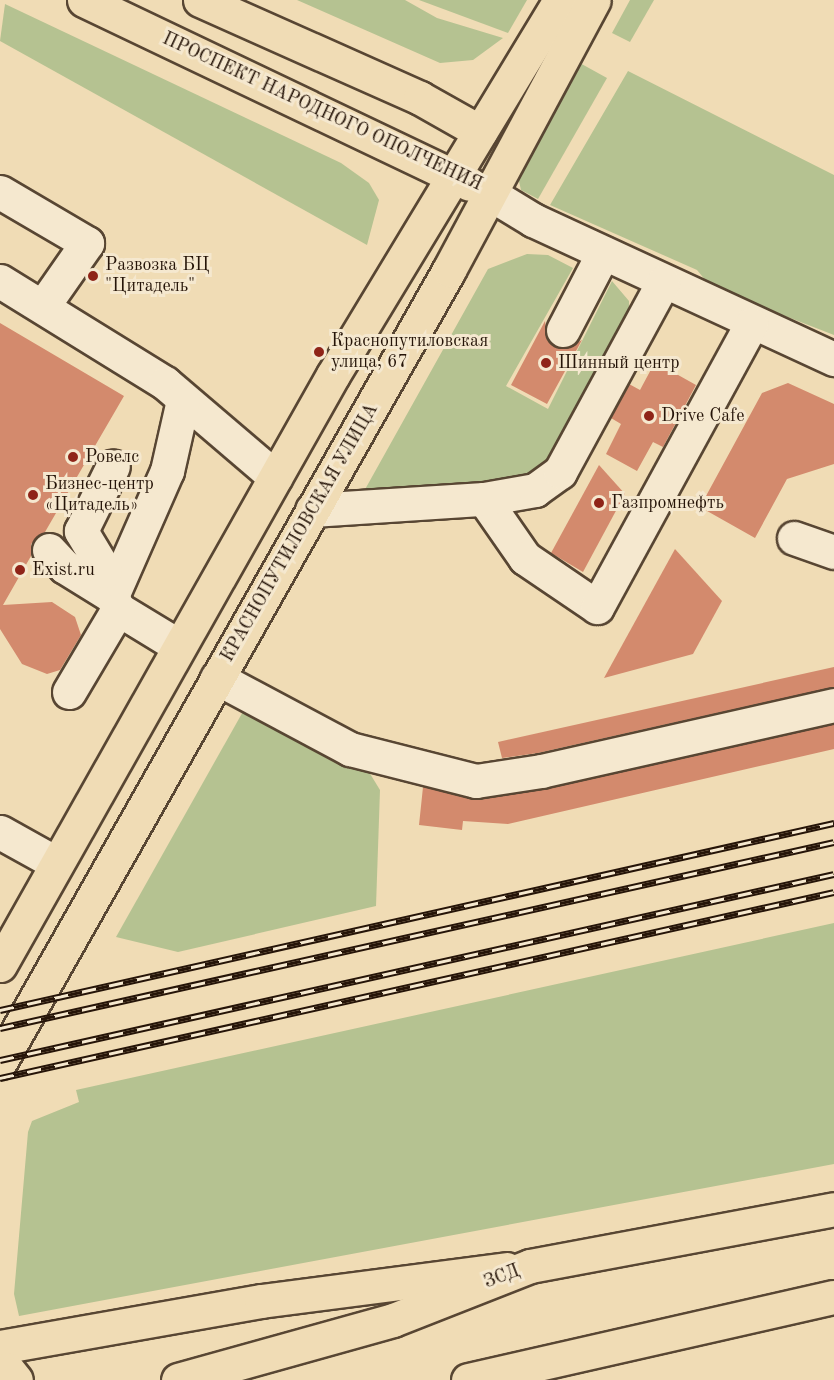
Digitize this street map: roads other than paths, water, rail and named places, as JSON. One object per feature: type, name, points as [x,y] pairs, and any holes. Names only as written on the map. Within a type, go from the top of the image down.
[{"type":"main road","name":"ПРОСПЕКТ НАРОДНОГО ОПОЛЧЕНИЯ","points":[[84,0],[487,192]]},
{"type":"main road","points":[[200,0],[420,98],[480,132]]},
{"type":"main road","points":[[0,964],[54,862],[177,645],[450,176],[480,132],[560,0]]},
{"type":"main road","name":"КРАСНОПУТИЛОВСКАЯ УЛИЦА","points":[[0,1062],[312,510],[594,0]]},
{"type":"main road","name":"ПРОСПЕКТ НАРОДНОГО ОПОЛЧЕНИЯ","points":[[480,132],[487,192]]},
{"type":"main road","name":"ЗСД","points":[[178,1380],[393,1320],[530,1266],[834,1209]]},
{"type":"main road","points":[[7,1365],[261,1301],[530,1266]]},
{"type":"main road","points":[[468,1380],[834,1297]]},
{"type":"street","points":[[0,192],[87,243],[43,306]]},
{"type":"street","points":[[487,192],[532,220],[751,324],[834,358]]},
{"type":"street","points":[[563,330],[603,253]]},
{"type":"street","points":[[0,281],[165,382],[183,400],[275,477]]},
{"type":"street","points":[[312,510],[484,499],[536,490],[560,472],[663,282]]},
{"type":"street","points":[[484,499],[525,558],[597,606],[751,324]]},
{"type":"street","points":[[69,692],[115,602],[167,471],[183,400]]},
{"type":"street","points":[[113,466],[81,531],[105,571],[115,602]]},
{"type":"street","points":[[794,538],[834,552]]},
{"type":"street","points":[[49,550],[65,567],[177,645]]},
{"type":"street","points":[[217,678],[350,749],[476,781],[834,705]]},
{"type":"street","points":[[0,832],[54,862]]},
{"type":"railway","points":[[0,1010],[834,823]]},
{"type":"railway","points":[[0,1028],[834,842]]},
{"type":"railway","points":[[0,1060],[834,874]]},
{"type":"railway","points":[[0,1078],[834,892]]},
{"type":"place","name":"Развозка БЦ \"Цитадель\"","points":[[93,276]]},
{"type":"place","name":"Краснопутиловская улица, 67","points":[[319,352]]},
{"type":"place","name":"Шинный центр","points":[[546,363]]},
{"type":"place","name":"Drive Cafe","points":[[649,416]]},
{"type":"place","name":"Ровелс","points":[[73,457]]},
{"type":"place","name":"Бизнес-центр «Цитадель»","points":[[33,495]]},
{"type":"place","name":"Газпромнефть","points":[[599,503]]},
{"type":"place","name":"Exist.ru","points":[[20,570]]}]
